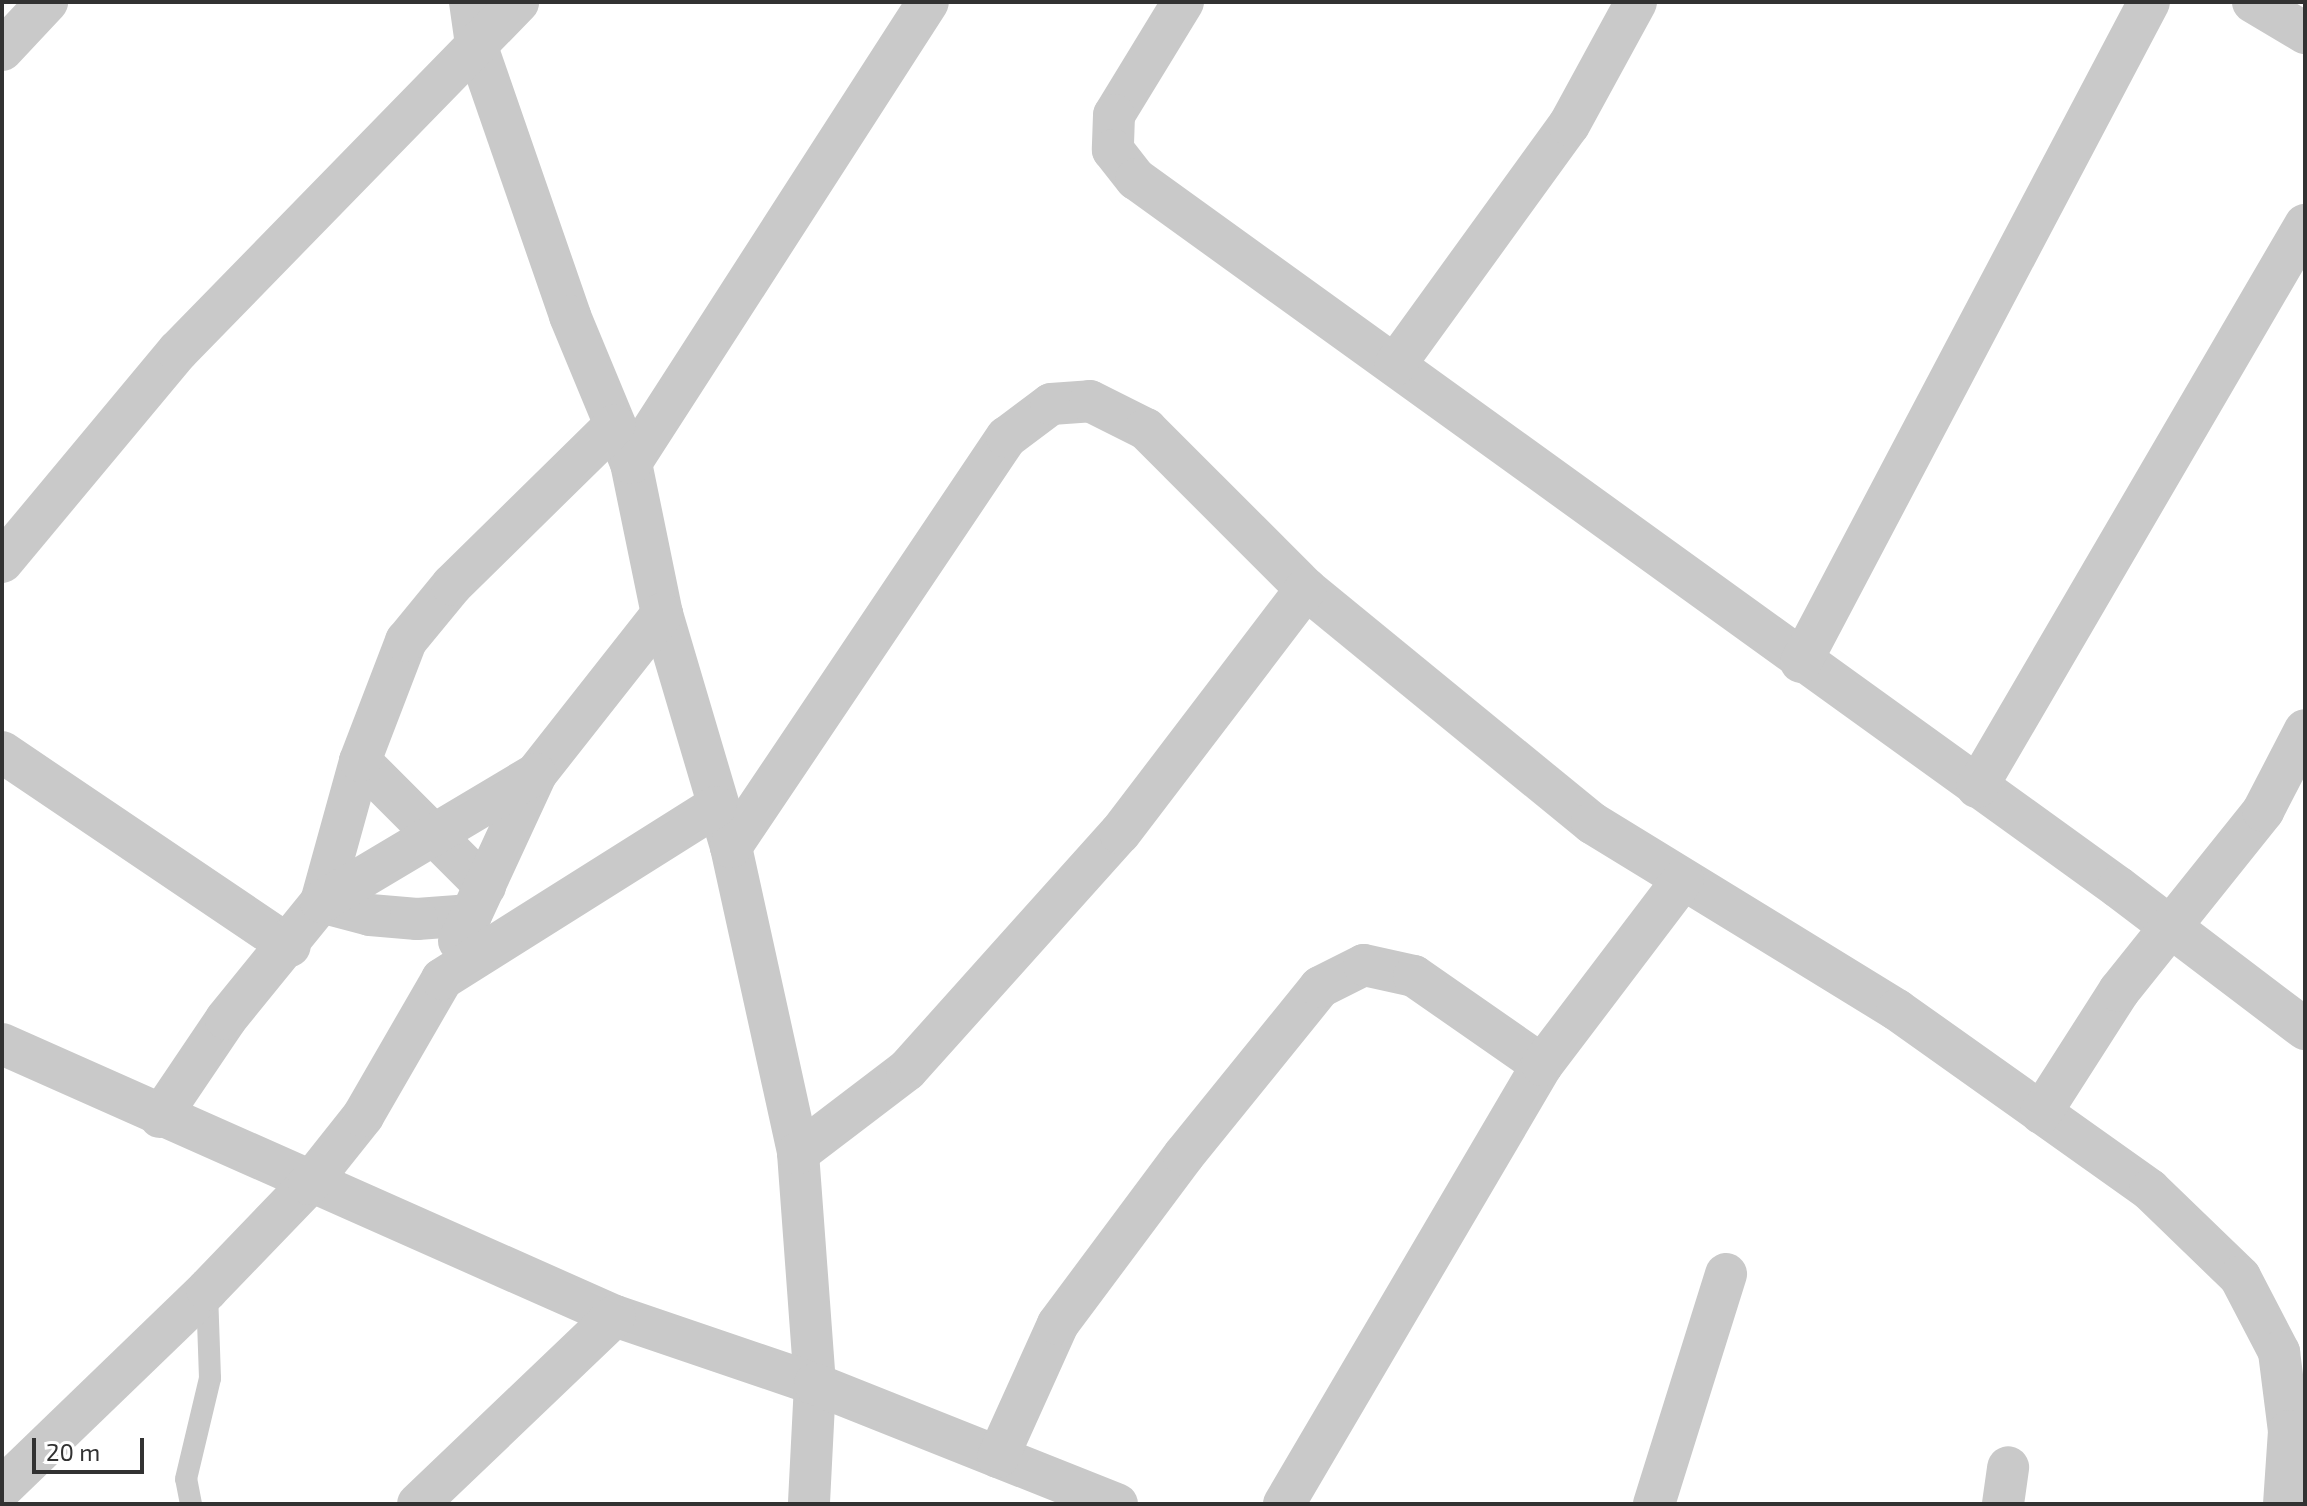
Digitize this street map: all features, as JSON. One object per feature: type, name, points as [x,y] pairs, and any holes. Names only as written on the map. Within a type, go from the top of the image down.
[{"type":"street","points":[[2,50],[47,2]]},
{"type":"street","points":[[470,2],[476,44],[570,316],[631,463],[662,614],[715,807],[731,847],[798,1153],[815,1384],[809,1504]]},
{"type":"street","points":[[2,562],[178,351],[518,2]]},
{"type":"street","points":[[631,463],[928,2]]},
{"type":"street","points":[[1183,2],[1114,115],[1113,150],[1136,179],[2168,925],[2305,1029]]},
{"type":"street","points":[[1395,365],[1569,125],[1636,2]]},
{"type":"street","points":[[1801,662],[2149,2]]},
{"type":"street","points":[[2253,2],[2305,33]]},
{"type":"street","points":[[1977,787],[2305,225]]},
{"type":"street","points":[[731,847],[1007,437],[1051,404],[1090,401],[1146,429],[1306,589],[1592,823],[1897,1010],[2150,1190],[2240,1277],[2279,1352],[2296,1415],[2284,1504]]},
{"type":"street","points":[[160,1117],[226,1019],[290,946],[321,902],[360,761],[406,641],[452,585],[615,425]]},
{"type":"street","points":[[798,1153],[907,1070],[1120,833],[1306,589]]},
{"type":"street","points":[[2,1488],[207,1290],[309,1184],[363,1116],[442,979],[536,774],[662,614]]},
{"type":"street","points":[[2041,1113],[2168,925],[2263,811],[2305,730]]},
{"type":"street","points":[[2,752],[290,946]]},
{"type":"street","points":[[360,761],[435,836],[478,900]]},
{"type":"street","points":[[321,902],[536,774]]},
{"type":"street","points":[[442,979],[715,807]]},
{"type":"street","points":[[1284,1504],[1542,1065],[1683,879]]},
{"type":"street","points":[[321,902],[370,915],[417,919],[478,900]]},
{"type":"street","points":[[998,1457],[1058,1324],[1184,1155],[1320,987],[1364,965],[1414,976],[1542,1065]]},
{"type":"street","points":[[2,1044],[309,1184],[615,1316],[815,1384],[1117,1504]]},
{"type":"street","points":[[1654,1504],[1726,1274]]},
{"type":"street","points":[[418,1504],[615,1316]]},
{"type":"lane","points":[[191,1504],[186,1479],[210,1378],[207,1290]]}]
